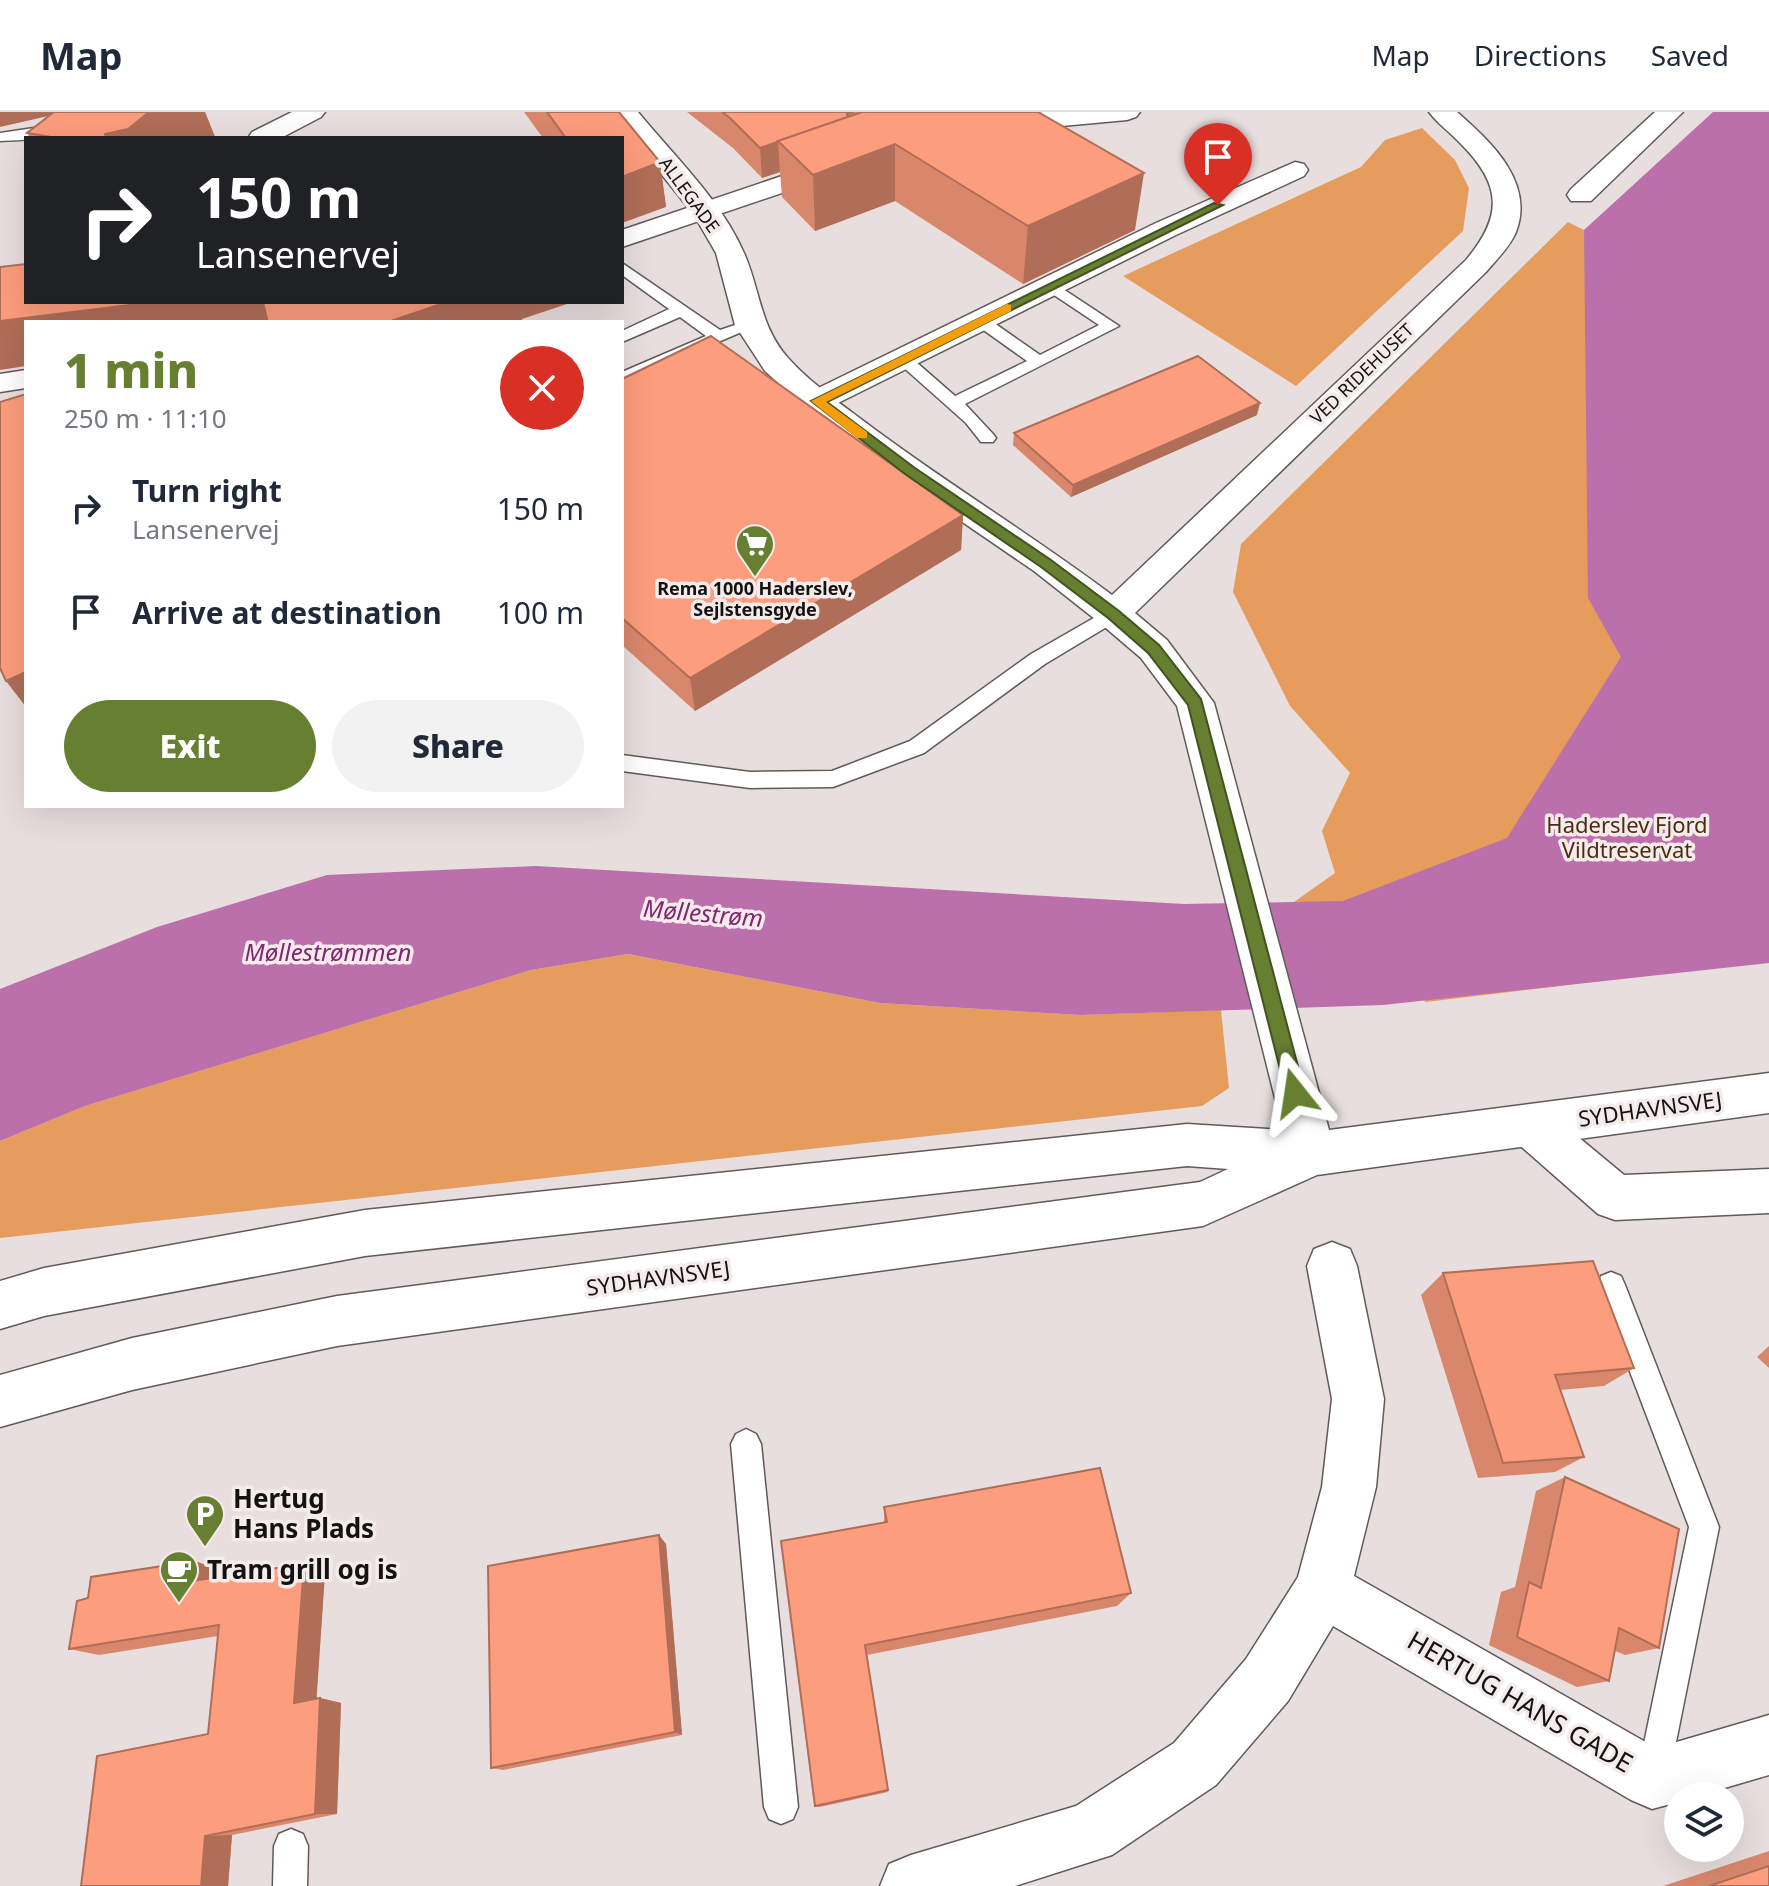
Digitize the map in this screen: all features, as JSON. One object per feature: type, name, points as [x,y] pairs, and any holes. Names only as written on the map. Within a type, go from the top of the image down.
[{"type":"street","points":[[265,136],[312,112]]},
{"type":"street","name":"ALLEGADE","points":[[625,112],[706,212],[730,253],[750,325],[776,364],[817,401],[910,471],[1046,563],[1113,614],[1154,649],[1195,703],[1312,1154]]},
{"type":"street","points":[[982,117],[1127,112]]},
{"type":"street","name":"VED RIDEHUSET","points":[[1113,614],[1476,266],[1501,233],[1508,206],[1505,186],[1495,165],[1480,146],[1442,112]]},
{"type":"street","points":[[1581,195],[1670,112]]},
{"type":"street","points":[[982,117],[1037,148]]},
{"type":"street","points":[[624,238],[865,155]]},
{"type":"street","points":[[817,401],[1166,229],[1295,170]]},
{"type":"street","points":[[1140,213],[1166,229]]},
{"type":"street","points":[[0,383],[24,379]]},
{"type":"street","name":"SYDHAVNSVEJ","points":[[0,1305],[44,1292],[365,1233],[1187,1145],[1312,1154],[1769,1093]]},
{"type":"street","name":"SYDHAVNSVEJ","points":[[1531,1126],[1615,1198],[1769,1191]]},
{"type":"street","name":"SYDHAVNSVEJ","points":[[0,1401],[132,1364],[337,1321],[1203,1204],[1312,1154]]},
{"type":"street","points":[[911,1886],[1090,1833],[1195,1764],[1267,1680],[1323,1589],[1349,1487],[1358,1399],[1332,1266]]},
{"type":"street","name":"HERTUG HANS GADE","points":[[1323,1589],[1652,1779],[1769,1745]]},
{"type":"lane","points":[[0,137],[17,137],[79,122],[87,112]]},
{"type":"lane","points":[[624,269],[719,337]]},
{"type":"lane","points":[[954,403],[1111,326],[1051,286]]},
{"type":"lane","points":[[624,336],[681,310]]},
{"type":"lane","points":[[981,321],[1038,361]]},
{"type":"lane","points":[[624,377],[750,325]]},
{"type":"lane","points":[[902,359],[972,419],[987,438]]},
{"type":"lane","points":[[624,763],[750,780],[833,779],[917,747],[1038,659],[1113,614]]},
{"type":"lane","points":[[1611,1285],[1704,1527],[1652,1779]]},
{"type":"lane","points":[[746,1444],[781,1807]]},
{"type":"lane","points":[[290,1886],[291,1846]]},
{"type":"green space","name":"Haderslev Fjord Vildtreservat","points":[[1769,112],[1769,961],[1426,1002],[1294,902],[1335,873],[1322,831],[1350,773],[1290,706],[1233,592],[1241,544],[1568,222],[1584,230],[1585,245]]},
{"type":"green space","points":[[1422,128],[1455,160],[1469,188],[1463,231],[1296,386],[1123,276],[1361,167],[1385,140]]},
{"type":"green space","points":[[628,954],[880,1003],[1080,1015],[1221,1010],[1229,1088],[1202,1106],[0,1238],[0,1141],[85,1106],[531,970]]},
{"type":"water","points":[[1713,112],[1769,112],[1769,963],[1383,1005],[1080,1015],[880,1003],[628,954],[531,970],[85,1106],[0,1141],[0,989],[157,927],[327,875],[536,866],[1184,904],[1343,901],[1507,838],[1621,657],[1588,598],[1584,230]]},
{"type":"building","points":[[54,112],[149,112],[128,129],[106,136],[27,133]]},
{"type":"building","points":[[547,112],[619,112],[660,162],[624,176],[624,136],[565,136]]},
{"type":"building","points":[[722,112],[854,112],[847,114],[848,117],[760,148]]},
{"type":"building","points":[[862,112],[1038,112],[1144,173],[1028,226],[895,144],[813,175],[778,141]]},
{"type":"building","points":[[24,264],[24,304],[138,304],[0,321],[0,267]]},
{"type":"building","points":[[263,304],[441,304],[394,320],[264,320],[267,319]]},
{"type":"building","points":[[711,336],[963,515],[690,678],[624,620],[624,378]]},
{"type":"building","points":[[1198,356],[1260,403],[1073,485],[1014,433]]},
{"type":"building","points":[[24,395],[24,673],[6,681],[0,668],[0,402]]},
{"type":"building","points":[[1593,1261],[1634,1368],[1555,1375],[1584,1457],[1503,1463],[1443,1273]]},
{"type":"building","points":[[1100,1468],[1131,1593],[865,1645],[888,1790],[815,1806],[781,1541],[887,1522],[884,1507]]},
{"type":"building","points":[[1565,1477],[1679,1529],[1659,1648],[1619,1628],[1609,1681],[1517,1637],[1529,1582],[1541,1588]]},
{"type":"building","points":[[659,1535],[675,1732],[491,1768],[488,1566]]},
{"type":"building","points":[[195,1561],[192,1581],[304,1564],[294,1703],[320,1698],[315,1814],[205,1836],[201,1886],[81,1886],[97,1756],[208,1734],[219,1625],[69,1649],[77,1601],[88,1598],[91,1577]]},
{"type":"building","points":[[1769,1866],[1769,1886],[1709,1886]]},
{"type":"slow traffic","points":[[862,435],[817,401],[1007,308]]},
{"type":"place","name":"Rema 1000 Haderslev, Sejlstensgyde","points":[[755,578]]},
{"type":"place","name":"Hertug Hans Plads","points":[[205,1548]]},
{"type":"place","name":"Tram grill og is","points":[[179,1604]]},
{"type":"route","points":[[1218,205],[817,401],[910,471],[1046,563],[1113,614],[1154,649],[1195,703],[1295,1093]]},
{"type":"water label","name":"Møllestrøm","points":[[703,914]]},
{"type":"water label","name":"Møllestrømmen","points":[[328,953]]}]
